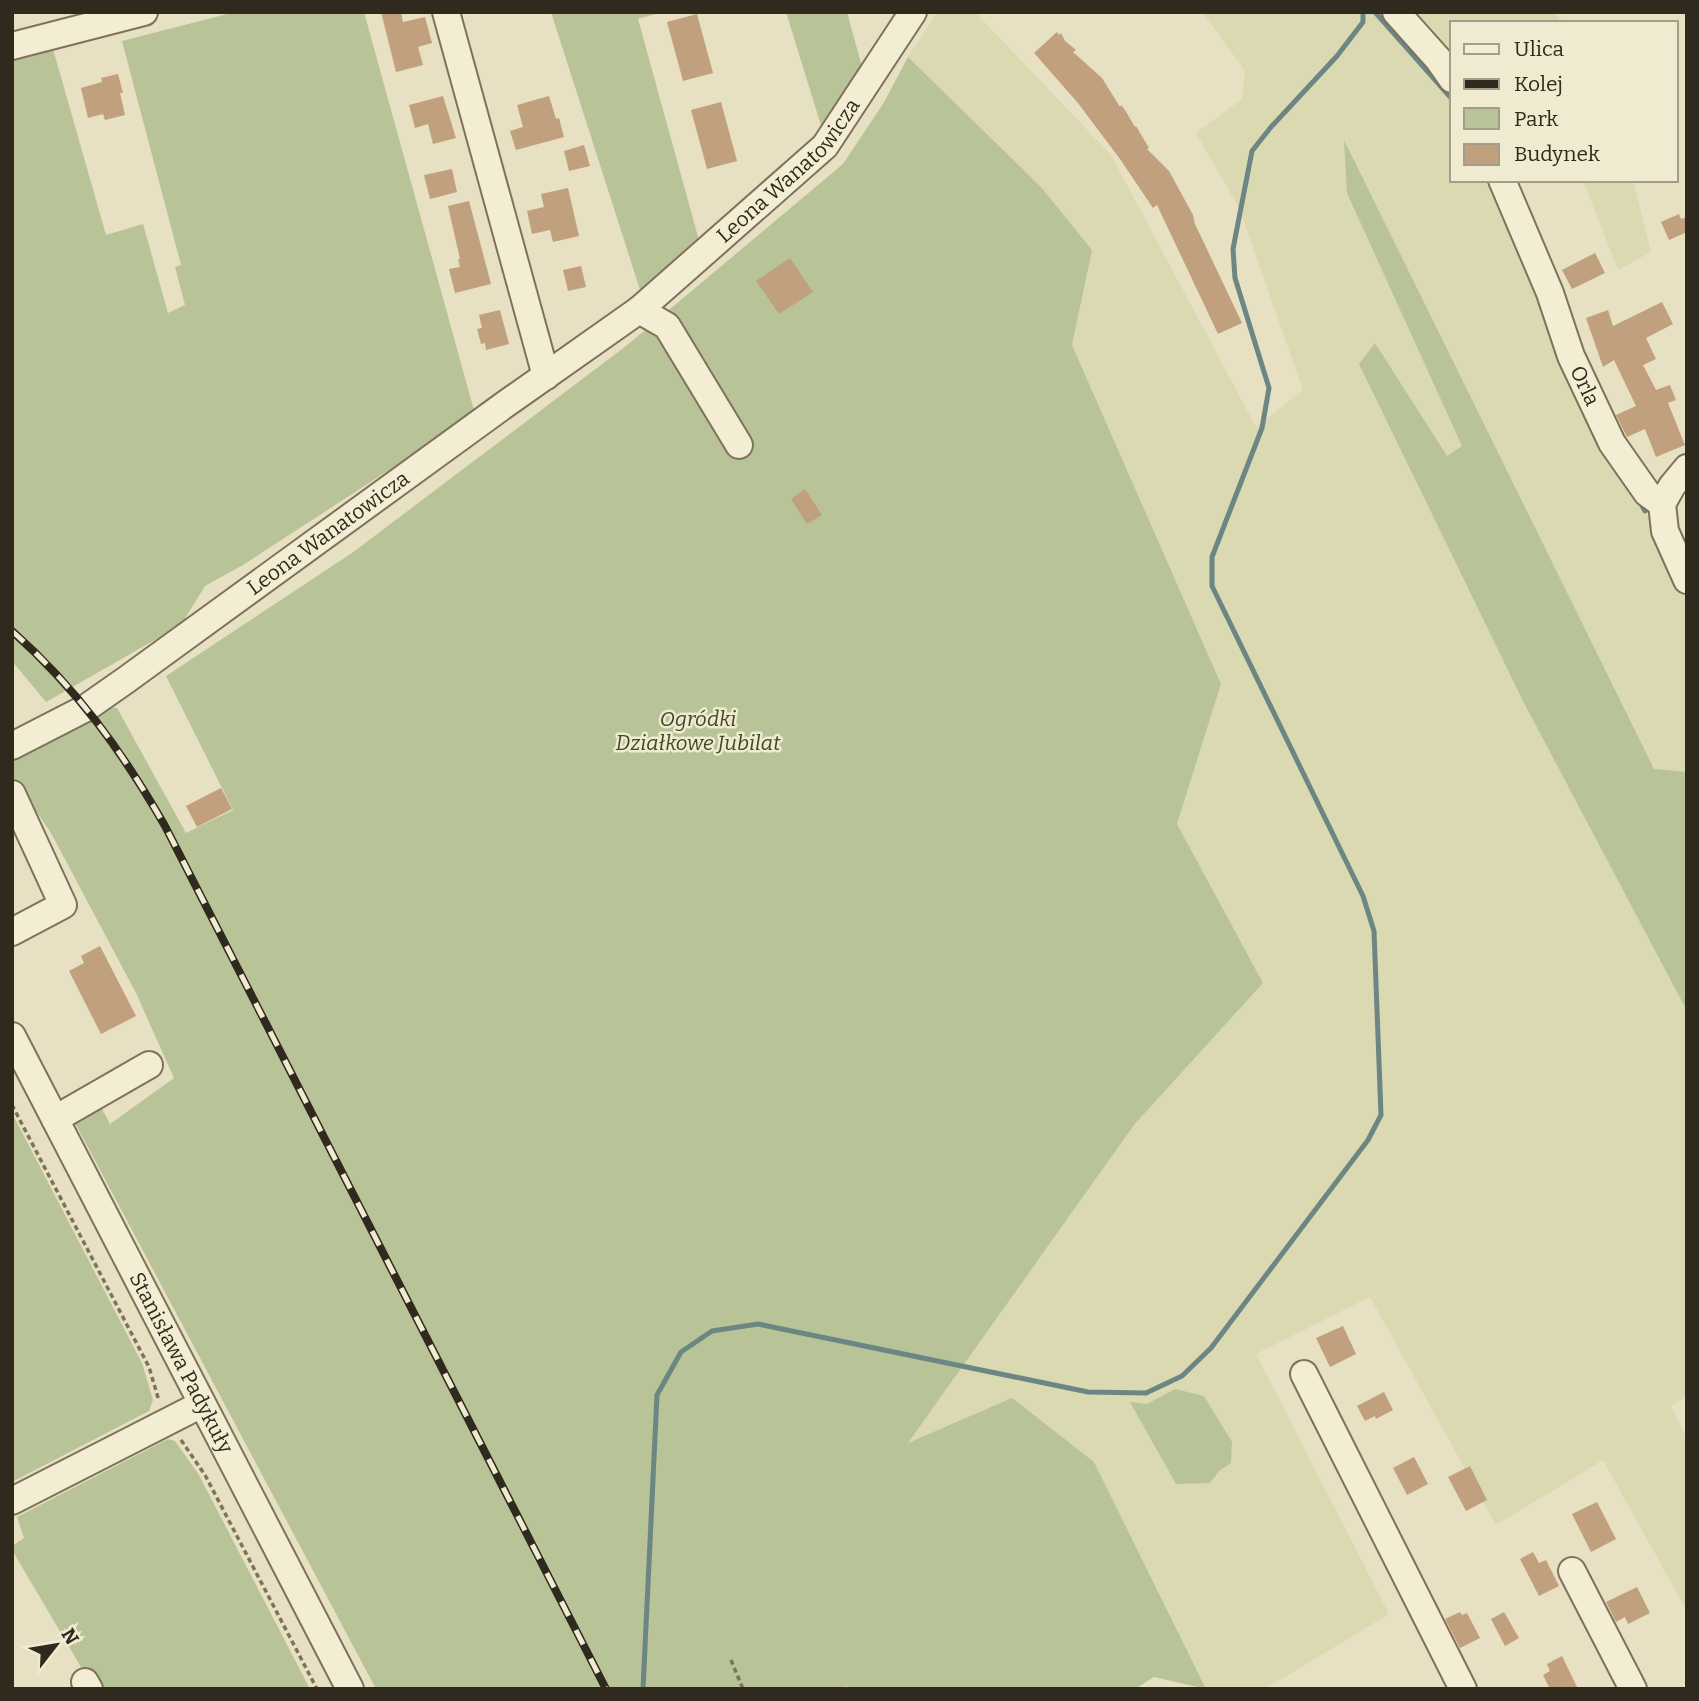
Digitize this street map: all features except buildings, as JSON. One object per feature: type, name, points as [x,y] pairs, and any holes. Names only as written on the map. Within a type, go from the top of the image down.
[{"type":"street","points":[[12,46],[144,12]]},
{"type":"street","points":[[446,12],[546,376]]},
{"type":"street","name":"Leona Wanatowicza","points":[[12,746],[86,708],[639,310],[825,146],[913,12]]},
{"type":"street","points":[[1396,12],[1450,76]]},
{"type":"street","name":"Orla","points":[[1503,182],[1550,293],[1571,356],[1612,443],[1647,493],[1662,504]]},
{"type":"street","points":[[639,310],[667,326],[739,445]]},
{"type":"street","points":[[1687,468],[1662,504],[1665,531],[1687,580]]},
{"type":"street","points":[[12,794],[63,905],[12,932]]},
{"type":"street","name":"Stanisława Padykuły","points":[[12,1036],[350,1689]]},
{"type":"street","points":[[55,1119],[149,1065]]},
{"type":"street","points":[[1304,1374],[1462,1689]]},
{"type":"street","points":[[12,1502],[202,1404]]},
{"type":"street","points":[[1572,1571],[1633,1689]]},
{"type":"path","points":[[731,1660],[743,1689]]},
{"type":"shaded area","points":[[937,12],[975,12],[1111,155],[1256,427],[1303,390],[1240,210],[1196,133],[1242,99],[1245,71],[1202,12],[1553,12],[1561,21],[1450,21],[1450,182],[1498,182],[1642,495],[1687,600],[1687,1396],[1671,1406],[1687,1440],[1687,1611],[1603,1460],[1496,1525],[1370,1297],[1256,1354],[1389,1614],[1265,1689],[1206,1689],[1094,1462],[907,1444],[1134,1125],[1263,983],[1177,824],[1221,684],[1072,345],[1091,250],[1041,187],[908,57]]},
{"type":"shaded area","points":[[1584,182],[1634,182],[1651,252],[1618,270]]},
{"type":"green space","points":[[235,12],[364,12],[475,414],[243,565],[205,586],[181,625],[46,702],[12,661],[12,37],[47,28],[106,235],[143,224],[168,313],[185,305],[175,267],[181,265],[122,41]]},
{"type":"green space","points":[[551,12],[662,12],[638,19],[700,244],[642,296]]},
{"type":"green space","points":[[786,12],[847,12],[862,67],[823,132]]},
{"type":"green space","name":"Ogródki Działkowe Jubilat","points":[[908,57],[1041,187],[1092,250],[1072,345],[1221,684],[1177,824],[1263,983],[1134,1125],[908,1443],[1012,1398],[1094,1462],[1206,1689],[1154,1677],[1135,1689],[849,1689],[847,1686],[842,1689],[376,1689],[74,1121],[100,1105],[110,1124],[174,1078],[136,993],[51,833],[12,775],[12,754],[99,705],[117,708],[186,833],[233,810],[166,676],[352,553],[626,346],[843,164],[883,104]]},
{"type":"green space","points":[[1344,140],[1654,769],[1687,773],[1687,1011],[1523,701],[1359,364],[1375,343],[1447,456],[1462,446],[1347,193]]},
{"type":"green space","points":[[12,1113],[142,1363],[153,1400],[149,1411],[12,1482]]},
{"type":"green space","points":[[1175,1389],[1204,1396],[1232,1442],[1231,1463],[1219,1471],[1210,1483],[1176,1484],[1130,1402],[1147,1404]]},
{"type":"green space","points":[[168,1439],[175,1441],[199,1475],[310,1689],[94,1689],[12,1550],[12,1546],[24,1538],[17,1517]]},
{"type":"waterway","points":[[643,1689],[657,1395],[681,1352],[712,1331],[758,1324],[1088,1392],[1146,1393],[1182,1376],[1211,1348],[1368,1140],[1381,1115],[1374,931],[1363,896],[1212,586],[1212,557],[1262,428],[1269,388],[1235,278],[1233,249],[1252,151],[1337,56],[1363,22],[1363,12]]},
{"type":"waterway","points":[[1375,12],[1450,97]]},
{"type":"waterway","points":[[1639,500],[1645,511]]},
{"type":"railway","points":[[12,631],[57,675],[97,722],[165,826],[606,1689]]}]
